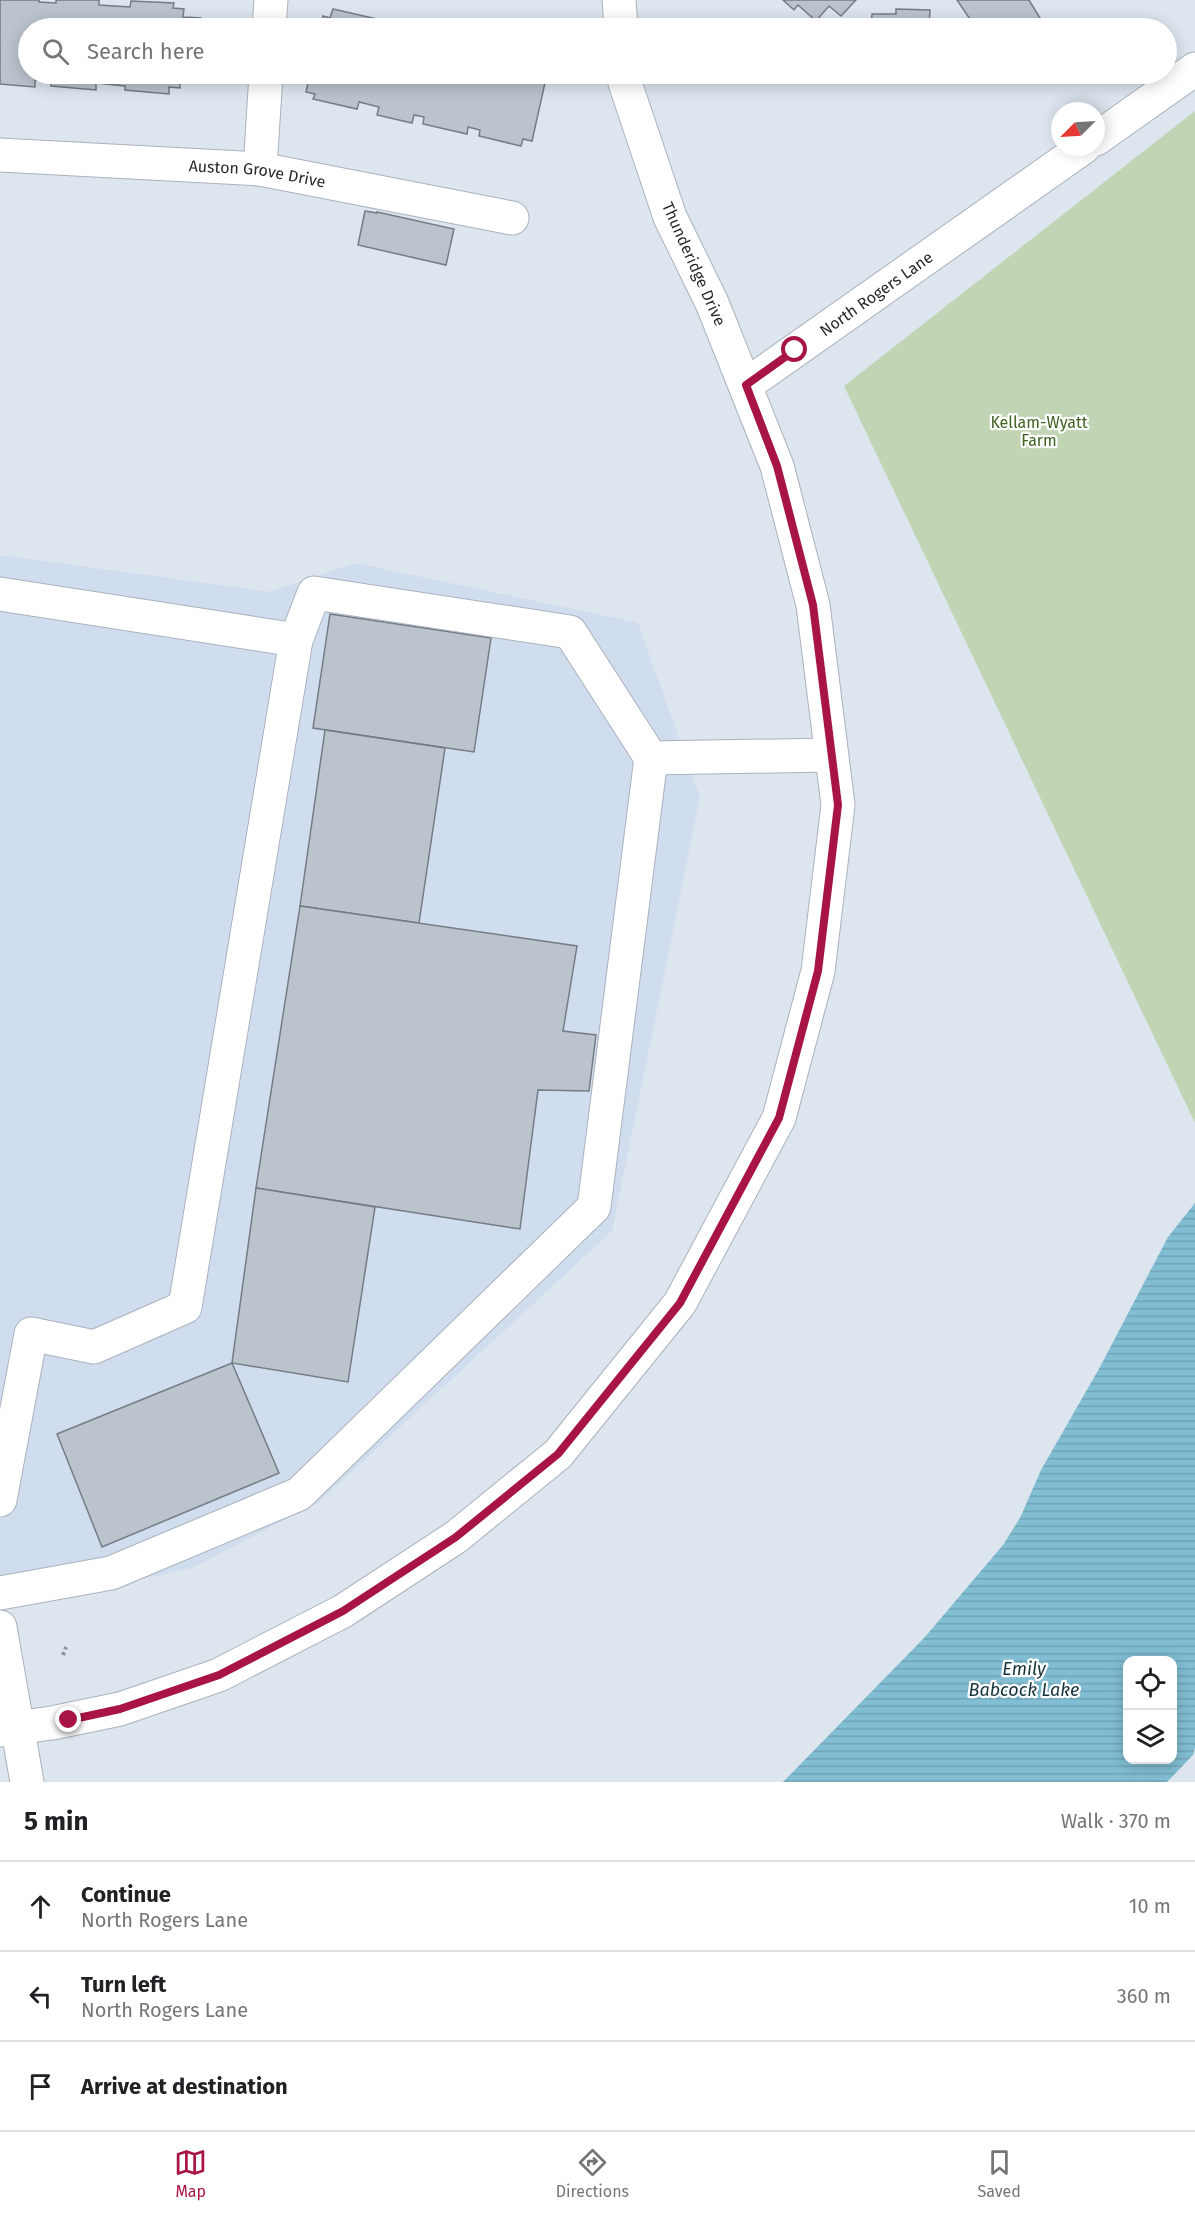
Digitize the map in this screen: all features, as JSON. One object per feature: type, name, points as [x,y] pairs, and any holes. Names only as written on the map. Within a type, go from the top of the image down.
[{"type":"street","points":[[270,18],[271,0]]},
{"type":"street","points":[[620,0],[621,18]]},
{"type":"street","points":[[1177,82],[1195,69]]},
{"type":"street","points":[[260,169],[265,84]]},
{"type":"street","name":"Thunderidge Drive","points":[[625,84],[670,217],[712,303],[746,385]]},
{"type":"street","points":[[1105,133],[1174,84]]},
{"type":"street","name":"Auston Grove Drive","points":[[0,155],[260,169],[512,218]]},
{"type":"street","name":"North Rogers Lane","points":[[746,385],[1071,156]]},
{"type":"street","points":[[9,1729],[120,1709],[219,1675],[343,1611],[456,1537],[558,1454],[680,1303],[779,1118],[818,971],[838,805],[813,605],[777,466],[746,385]]},
{"type":"street","points":[[0,1500],[31,1334],[94,1347],[185,1307],[296,640],[314,593],[570,632],[651,758],[594,1207],[299,1494],[111,1573],[0,1593]]},
{"type":"street","points":[[0,594],[296,640]]},
{"type":"street","points":[[651,758],[831,755]]},
{"type":"street","points":[[0,1627],[9,1729],[27,1782]]},
{"type":"path","points":[[63,1655],[66,1647]]},
{"type":"shaded area","points":[[0,555],[270,592],[356,563],[638,623],[700,797],[612,1231],[319,1502],[192,1568],[0,1611]]},
{"type":"green space","name":"Kellam-Wyatt Farm","points":[[1195,111],[1195,1123],[844,386]]},
{"type":"water","name":"Emily Babcock Lake","points":[[1195,1203],[1195,1748],[1193,1755],[1167,1782],[783,1782],[925,1637],[1003,1545],[1020,1518],[1041,1470],[1100,1367],[1168,1237]]},
{"type":"building","points":[[0,0],[39,0],[39,2],[56,3],[56,0],[99,0],[99,5],[130,7],[131,1],[174,3],[173,8],[184,9],[183,17],[201,18],[18,18],[18,84],[35,84],[35,87],[0,84]]},
{"type":"building","points":[[783,0],[856,0],[841,16],[829,6],[819,18],[813,18],[798,5],[794,10]]},
{"type":"building","points":[[957,0],[1029,0],[1040,18],[969,18]]},
{"type":"building","points":[[333,9],[373,18],[330,18]]},
{"type":"building","points":[[896,9],[930,10],[930,18],[872,18],[872,14],[896,14]]},
{"type":"building","points":[[51,84],[96,84],[96,90],[51,86]]},
{"type":"building","points":[[106,84],[180,84],[180,88],[169,87],[169,94],[125,90],[125,86]]},
{"type":"building","points":[[308,84],[545,84],[532,141],[523,139],[521,146],[479,136],[480,130],[468,127],[467,134],[423,124],[424,117],[414,115],[412,123],[377,115],[379,107],[359,102],[357,109],[313,99],[315,94],[306,92]]},
{"type":"building","points":[[365,211],[454,229],[446,265],[358,245]]},
{"type":"building","points":[[330,614],[491,638],[474,752],[313,728]]},
{"type":"building","points":[[325,730],[445,748],[419,923],[300,906]]},
{"type":"building","points":[[300,906],[577,946],[563,1031],[596,1035],[589,1091],[538,1090],[520,1229],[256,1188]]},
{"type":"building","points":[[256,1188],[375,1207],[348,1382],[232,1363]]},
{"type":"building","points":[[232,1363],[279,1473],[102,1547],[57,1434]]},
{"type":"route","points":[[69,1720],[120,1709],[219,1675],[343,1611],[456,1537],[558,1454],[680,1303],[779,1118],[818,971],[838,805],[813,605],[777,466],[746,385],[795,350]]}]
